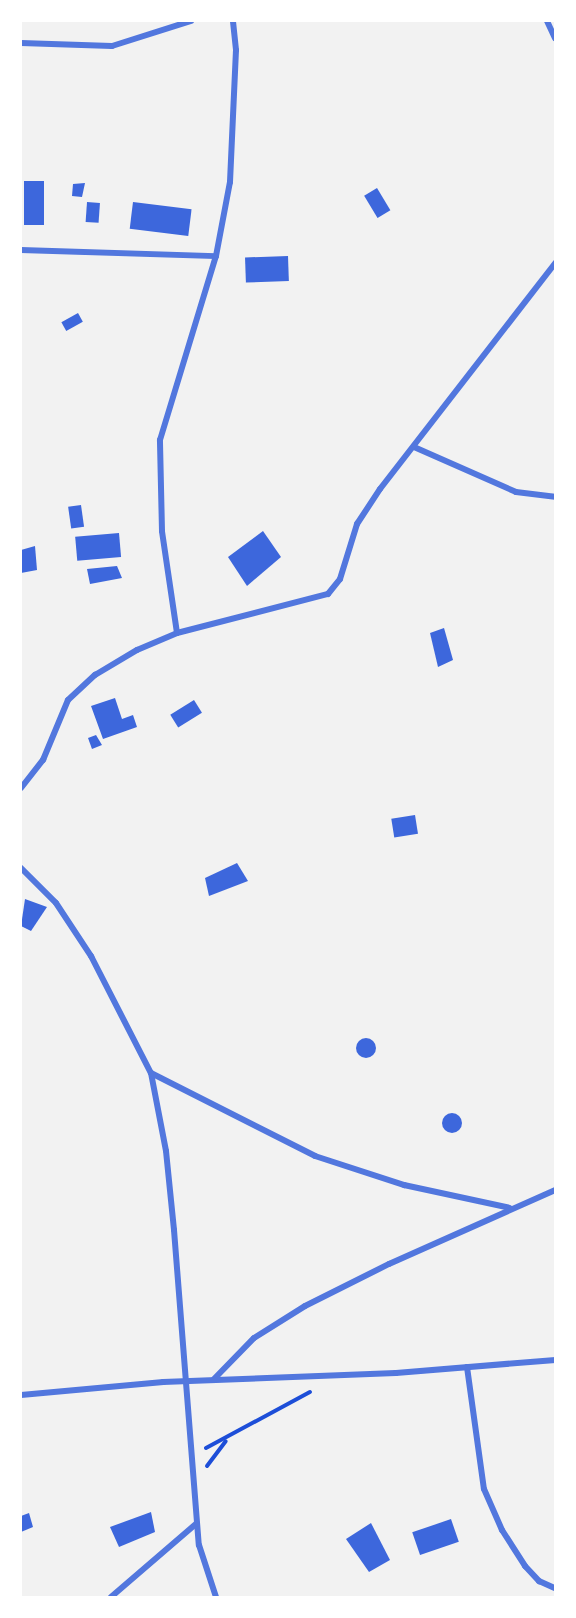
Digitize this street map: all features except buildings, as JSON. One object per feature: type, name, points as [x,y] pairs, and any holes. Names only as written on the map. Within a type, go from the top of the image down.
[{"type":"street","points":[[21,43],[112,46],[191,21]]},
{"type":"street","points":[[177,633],[162,531],[160,440],[216,256],[230,182],[236,50],[233,21]]},
{"type":"street","points":[[547,21],[555,38]]},
{"type":"street","points":[[21,250],[216,256]]},
{"type":"street","points":[[21,788],[43,760],[68,700],[78,687],[137,650],[177,633],[328,594],[340,579],[357,524],[555,263]]},
{"type":"street","points":[[414,447],[516,492],[555,497]]},
{"type":"street","points":[[21,868],[56,903],[91,956],[151,1074],[166,1151],[189,1380],[198,1523],[205,1566],[216,1597]]},
{"type":"street","points":[[151,1074],[315,1156],[404,1185],[511,1208]]},
{"type":"street","points":[[213,1380],[254,1338],[305,1306],[511,1208],[555,1190]]},
{"type":"street","points":[[21,1395],[189,1380],[467,1367],[555,1360]]},
{"type":"street","points":[[467,1367],[470,1412],[484,1489],[502,1530],[525,1566],[539,1581],[555,1588]]},
{"type":"street","points":[[111,1597],[198,1523]]},
{"type":"path","points":[[194,1453],[227,1439],[319,1388]]},
{"type":"path","points":[[196,1481],[227,1439]]}]
